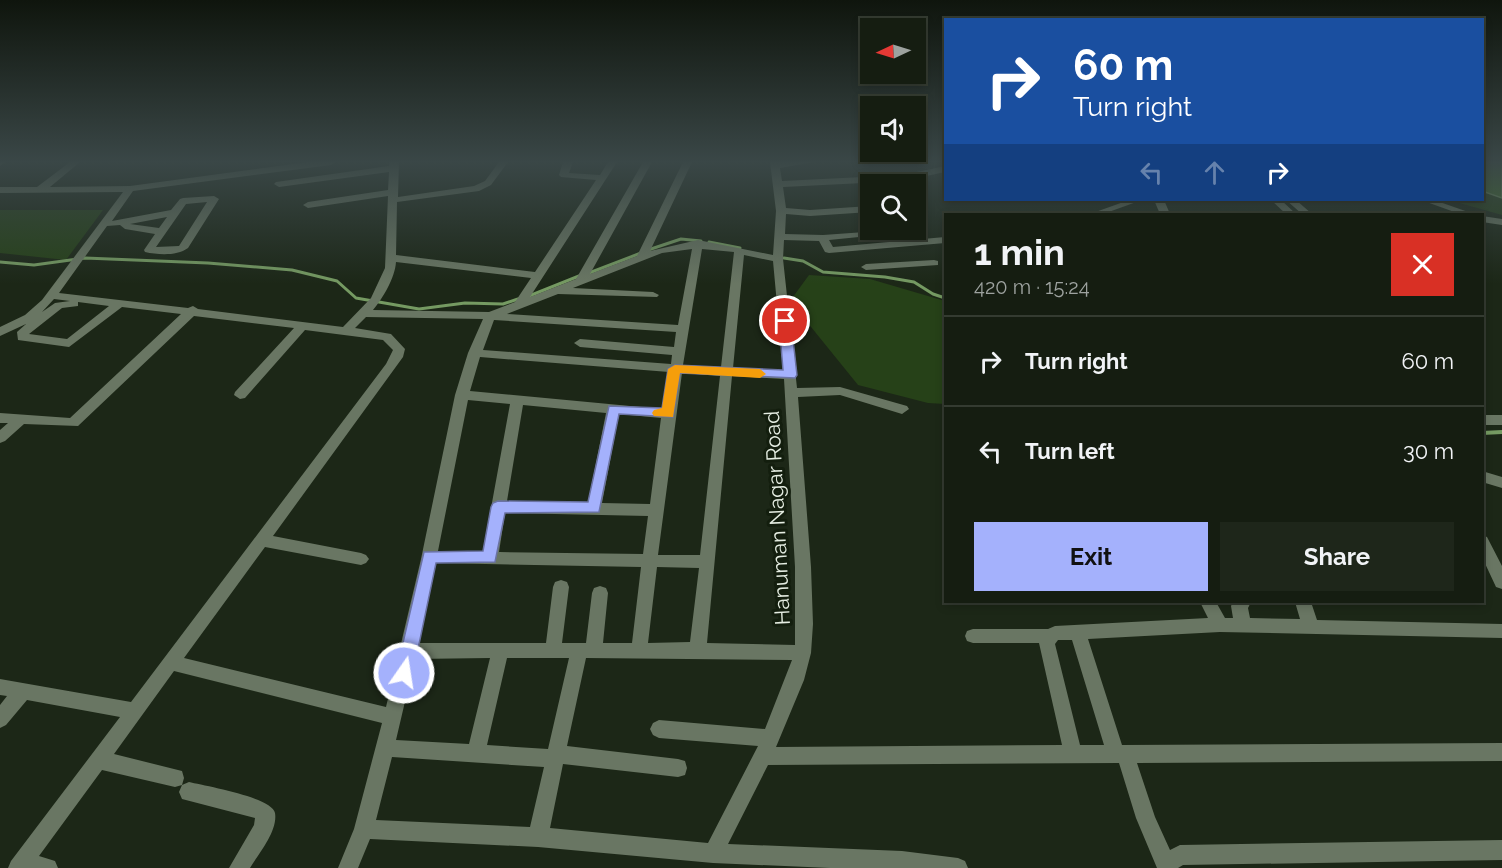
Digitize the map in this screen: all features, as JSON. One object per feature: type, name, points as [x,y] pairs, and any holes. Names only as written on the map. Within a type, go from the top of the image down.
[{"type":"street","points":[[0,332],[29,318],[51,295],[121,203]]},
{"type":"street","points":[[182,203],[149,250],[170,251],[183,248],[212,203]]},
{"type":"street","points":[[308,205],[332,203]]},
{"type":"street","points":[[347,330],[371,306],[388,275],[394,203]]},
{"type":"street","points":[[518,306],[586,203]]},
{"type":"street","points":[[581,280],[625,203]]},
{"type":"street","points":[[644,253],[668,203]]},
{"type":"street","name":"Hanuman Nagar Road","points":[[713,852],[763,756],[795,680],[803,653],[804,567],[792,393],[778,259],[780,203]]},
{"type":"street","points":[[1098,213],[1129,203]]},
{"type":"street","points":[[1279,203],[1290,213]]},
{"type":"street","points":[[1295,203],[1306,213]]},
{"type":"street","points":[[1434,203],[1466,213]]},
{"type":"street","points":[[781,211],[810,213],[860,210]]},
{"type":"street","points":[[107,224],[174,213]]},
{"type":"street","points":[[1484,219],[1502,222]]},
{"type":"street","points":[[107,224],[163,232]]},
{"type":"street","points":[[779,237],[823,238],[860,234]]},
{"type":"street","points":[[823,238],[829,250],[944,240]]},
{"type":"street","points":[[923,241],[929,260],[939,263]]},
{"type":"street","points":[[639,650],[668,414],[698,243]]},
{"type":"street","points":[[348,868],[364,829],[410,651],[461,395],[474,353],[490,316],[559,291],[644,253],[675,246],[698,243],[778,259]]},
{"type":"street","points":[[698,650],[739,251]]},
{"type":"street","points":[[391,258],[538,276]]},
{"type":"street","points":[[866,267],[939,263]]},
{"type":"street","points":[[559,291],[653,295]]},
{"type":"street","points":[[51,295],[116,306]]},
{"type":"street","points":[[20,865],[263,540],[397,357],[399,349],[387,337],[347,330],[193,310],[63,303],[23,332],[22,337],[69,343],[116,306]]},
{"type":"street","points":[[371,306],[682,329]]},
{"type":"street","points":[[0,418],[73,423],[193,310]]},
{"type":"street","points":[[240,395],[303,325]]},
{"type":"street","points":[[580,343],[678,351]]},
{"type":"street","points":[[474,353],[675,369],[790,375]]},
{"type":"street","points":[[792,393],[840,391],[902,409]]},
{"type":"street","points":[[461,395],[668,414]]},
{"type":"street","points":[[490,557],[517,401]]},
{"type":"street","points":[[594,508],[613,409]]},
{"type":"street","points":[[0,438],[20,420]]},
{"type":"street","points":[[1484,420],[1502,420]]},
{"type":"street","points":[[1484,477],[1502,483]]},
{"type":"street","points":[[498,507],[655,510]]},
{"type":"street","points":[[263,540],[361,559]]},
{"type":"street","points":[[1484,545],[1502,582]]},
{"type":"street","points":[[429,557],[708,562]]},
{"type":"street","points":[[553,651],[561,587]]},
{"type":"street","points":[[538,837],[556,756],[600,593]]},
{"type":"street","points":[[1209,603],[1220,625]]},
{"type":"street","points":[[1243,603],[1239,606],[1243,626]]},
{"type":"street","points":[[1303,603],[1311,627]]},
{"type":"street","points":[[973,636],[1050,636],[1220,625],[1502,631]]},
{"type":"street","points":[[1078,633],[1121,754],[1167,868]]},
{"type":"street","points":[[1050,636],[1047,644],[1073,754]]},
{"type":"street","points":[[476,754],[500,650]]},
{"type":"street","points":[[410,651],[698,650],[803,653]]},
{"type":"street","points":[[172,663],[393,717]]},
{"type":"street","points":[[0,687],[136,711]]},
{"type":"street","points":[[0,719],[23,691]]},
{"type":"street","points":[[659,729],[770,738]]},
{"type":"street","points":[[386,748],[556,756],[678,768]]},
{"type":"street","points":[[763,756],[1502,752]]},
{"type":"street","points":[[99,760],[175,778]]},
{"type":"street","points":[[189,792],[262,810],[266,814],[263,829],[239,868]]},
{"type":"street","points":[[364,829],[538,837],[713,852],[902,861],[958,868]]},
{"type":"street","points":[[1167,868],[1169,862],[1180,855],[1292,852],[1391,854],[1502,850]]},
{"type":"street","points":[[20,865],[48,868]]},
{"type":"shaded area","points":[[1458,203],[1502,203],[1502,215]]},
{"type":"shaded area","points":[[0,210],[103,210],[66,260],[0,253]]},
{"type":"shaded area","points":[[809,275],[870,279],[944,301],[944,404],[928,403],[858,385],[790,301]]},
{"type":"waterway","points":[[648,250],[681,239],[701,241]]},
{"type":"waterway","points":[[709,242],[740,248]]},
{"type":"waterway","points":[[589,273],[641,253]]},
{"type":"waterway","points":[[0,262],[34,265],[85,258],[208,263],[292,270],[337,281],[356,298],[419,309],[465,303],[503,304],[518,299]]},
{"type":"waterway","points":[[784,258],[803,261],[823,272],[885,277],[914,282],[933,294],[944,298]]},
{"type":"waterway","points":[[529,296],[579,276]]},
{"type":"waterway","points":[[1484,433],[1502,432]]},
{"type":"slow traffic","points":[[659,413],[668,414],[675,369],[760,374]]},
{"type":"route","points":[[404,673],[429,557],[490,557],[498,507],[594,508],[613,409],[668,414],[675,369],[790,375],[785,321]]}]
